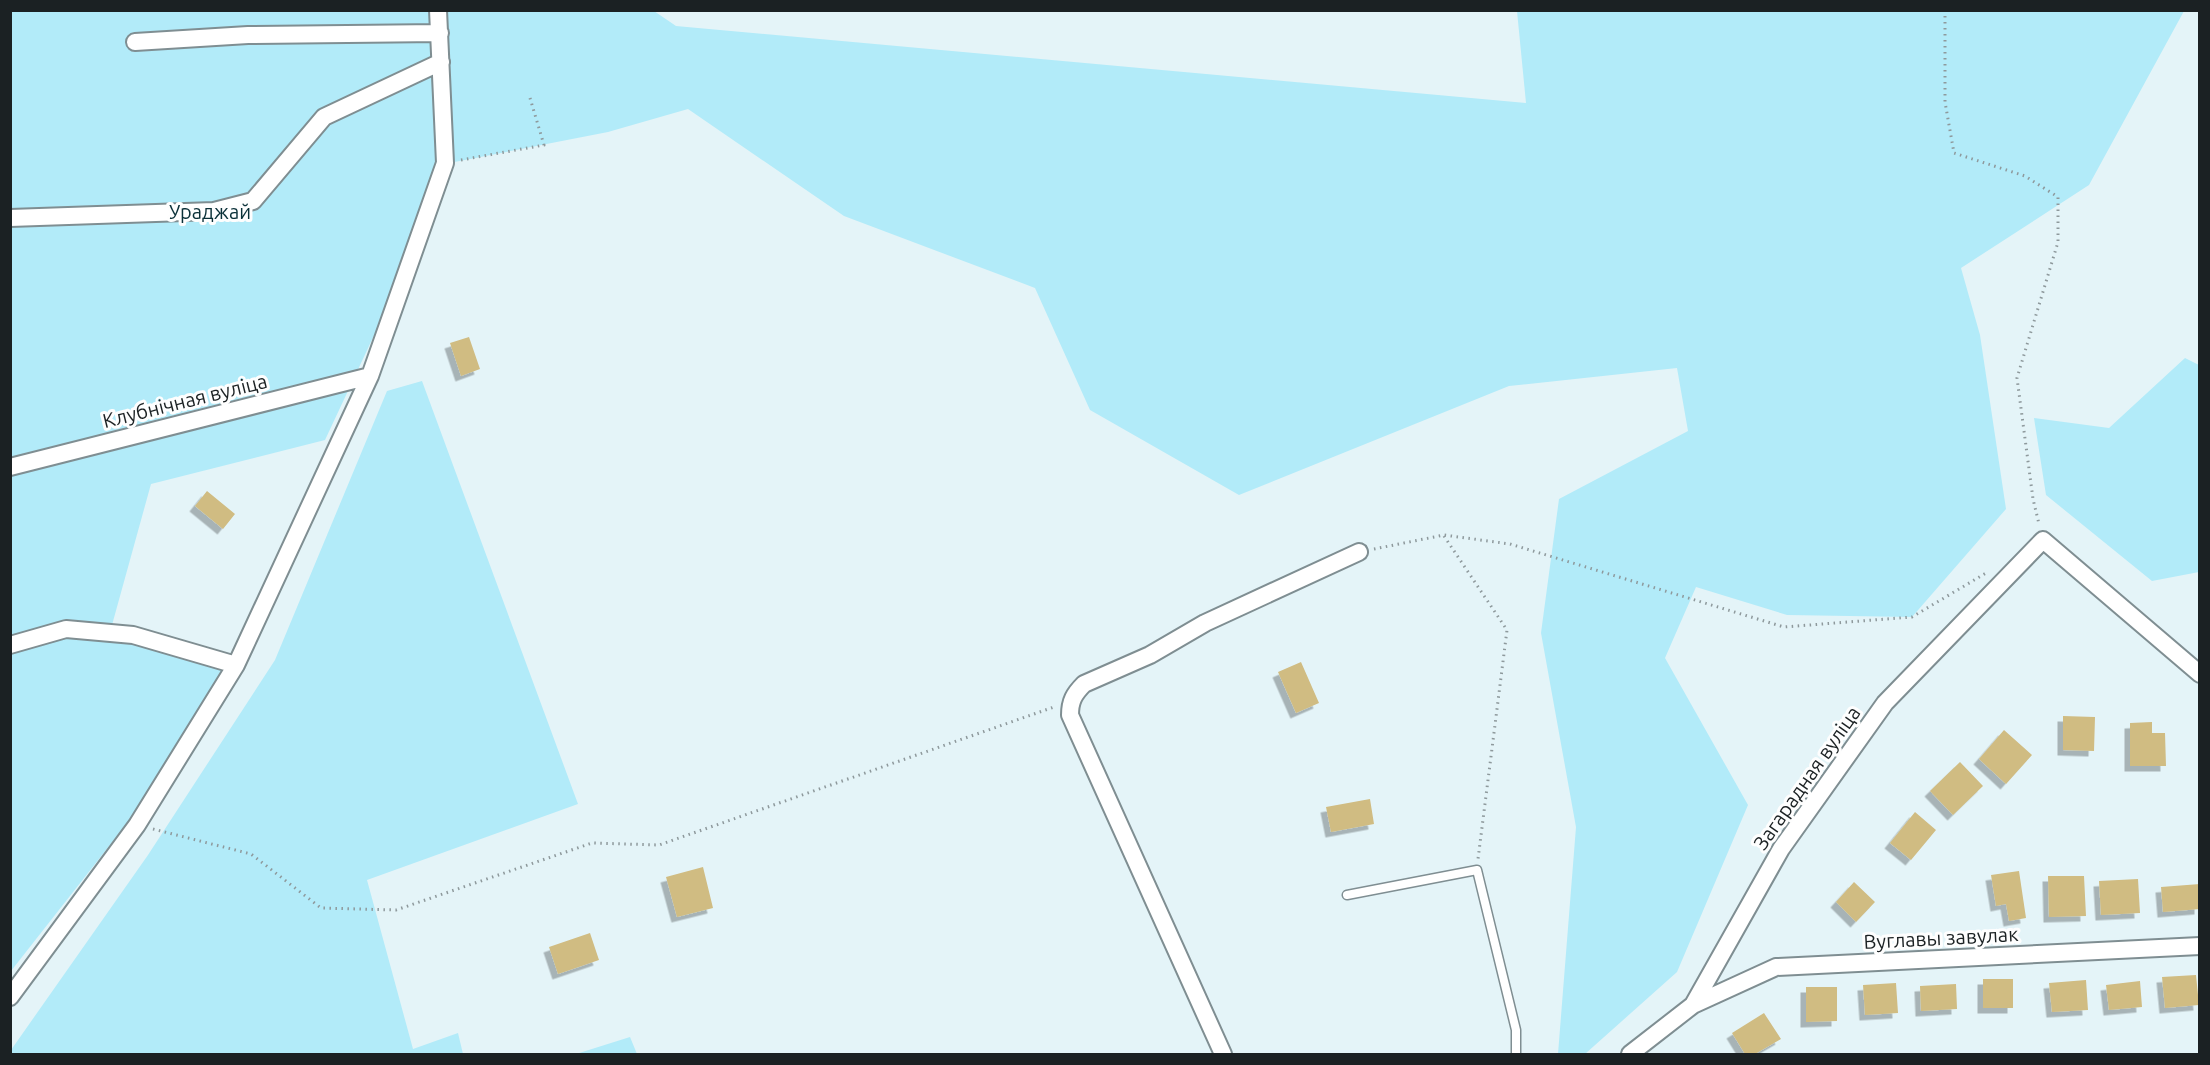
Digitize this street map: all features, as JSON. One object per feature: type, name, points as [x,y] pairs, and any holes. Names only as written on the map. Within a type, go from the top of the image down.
[{"type":"street","points":[[10,997],[137,825],[236,665],[370,376],[445,163],[438,10]]},
{"type":"street","points":[[135,42],[248,35],[440,33]]},
{"type":"street","points":[[10,218],[214,211],[253,201],[324,117],[441,62]]},
{"type":"street","name":"Клубнічная вуліца","points":[[10,467],[370,376]]},
{"type":"street","points":[[2043,540],[2199,674]]},
{"type":"street","name":"Загарадная вуліца","points":[[1630,1054],[1693,1005],[1781,849],[1885,703],[2043,540]]},
{"type":"street","points":[[1222,1054],[1070,715],[1071,700],[1084,684],[1150,655],[1205,623],[1359,552]]},
{"type":"street","points":[[10,645],[66,629],[133,634],[236,665]]},
{"type":"street","name":"Вуглавы завулак","points":[[1693,1005],[1776,967],[2199,946]]},
{"type":"lane","points":[[1347,895],[1477,870],[1515,1030],[1516,1054]]},
{"type":"path","points":[[1945,10],[1945,102],[1954,153],[2025,176],[2058,198],[2058,242],[2017,378],[2032,499],[2043,540]]},
{"type":"path","points":[[445,163],[544,145],[530,98]]},
{"type":"path","points":[[1359,552],[1444,535],[1510,544],[1784,627],[1912,617],[1992,570]]},
{"type":"path","points":[[1444,535],[1507,630],[1477,870]]},
{"type":"path","points":[[137,825],[251,854],[321,908],[396,910],[592,843],[659,845],[1071,700]]},
{"type":"green space","name":"Ураджай","points":[[11,11],[654,11],[676,26],[1526,103],[1517,11],[2184,11],[2089,185],[1961,268],[1980,335],[2006,509],[1912,617],[1787,615],[1696,587],[1665,658],[1748,805],[1677,972],[1585,1054],[1558,1054],[1576,827],[1541,633],[1559,499],[1688,431],[1677,368],[1509,386],[1239,495],[1090,410],[1035,288],[844,216],[688,109],[608,132],[439,165],[435,205],[325,440],[151,484],[112,625],[231,656],[128,822],[11,971]]},
{"type":"green space","points":[[2185,358],[2199,365],[2199,572],[2152,581],[2046,495],[2034,418],[2109,428]]},
{"type":"green space","points":[[422,381],[578,804],[367,880],[413,1049],[458,1033],[463,1054],[11,1054],[11,1050],[148,855],[275,660],[387,391]]},
{"type":"green space","points":[[630,1037],[637,1054],[576,1054]]},
{"type":"building","points":[[469,337],[480,369],[461,376],[450,343]]},
{"type":"building","points":[[207,491],[235,514],[223,529],[195,506]]},
{"type":"building","points":[[1301,662],[1319,703],[1296,713],[1278,672]]},
{"type":"building","points":[[2063,716],[2095,717],[2094,751],[2063,750]]},
{"type":"building","points":[[2152,722],[2152,733],[2165,733],[2166,766],[2130,766],[2130,723]]},
{"type":"building","points":[[2004,730],[2032,755],[2006,784],[1979,759]]},
{"type":"building","points":[[1960,762],[1983,786],[1953,815],[1930,791]]},
{"type":"building","points":[[1370,799],[1374,824],[1331,832],[1326,807]]},
{"type":"building","points":[[1915,812],[1936,830],[1911,860],[1890,843]]},
{"type":"building","points":[[703,867],[713,908],[677,917],[666,877]]},
{"type":"building","points":[[2019,871],[2026,918],[2009,921],[2006,904],[1996,906],[1991,875]]},
{"type":"building","points":[[2048,876],[2084,876],[2086,916],[2049,917]]},
{"type":"building","points":[[2138,879],[2140,913],[2101,915],[2099,881]]},
{"type":"building","points":[[1854,882],[1875,902],[1856,922],[1836,902]]},
{"type":"building","points":[[2200,884],[2200,909],[2163,912],[2161,887]]},
{"type":"building","points":[[590,933],[599,960],[558,974],[549,947]]},
{"type":"building","points":[[2196,975],[2199,1005],[2165,1008],[2162,977]]},
{"type":"building","points":[[1983,979],[2013,979],[2013,1008],[1983,1008]]},
{"type":"building","points":[[2086,980],[2088,1010],[2052,1012],[2049,983]]},
{"type":"building","points":[[2140,981],[2142,1007],[2109,1010],[2106,985]]},
{"type":"building","points":[[1896,983],[1898,1013],[1865,1015],[1863,985]]},
{"type":"building","points":[[1956,984],[1957,1009],[1921,1011],[1920,986]]},
{"type":"building","points":[[1806,987],[1837,987],[1837,1021],[1806,1022]]},
{"type":"building","points":[[1764,1013],[1781,1039],[1755,1054],[1745,1054],[1732,1033]]}]
